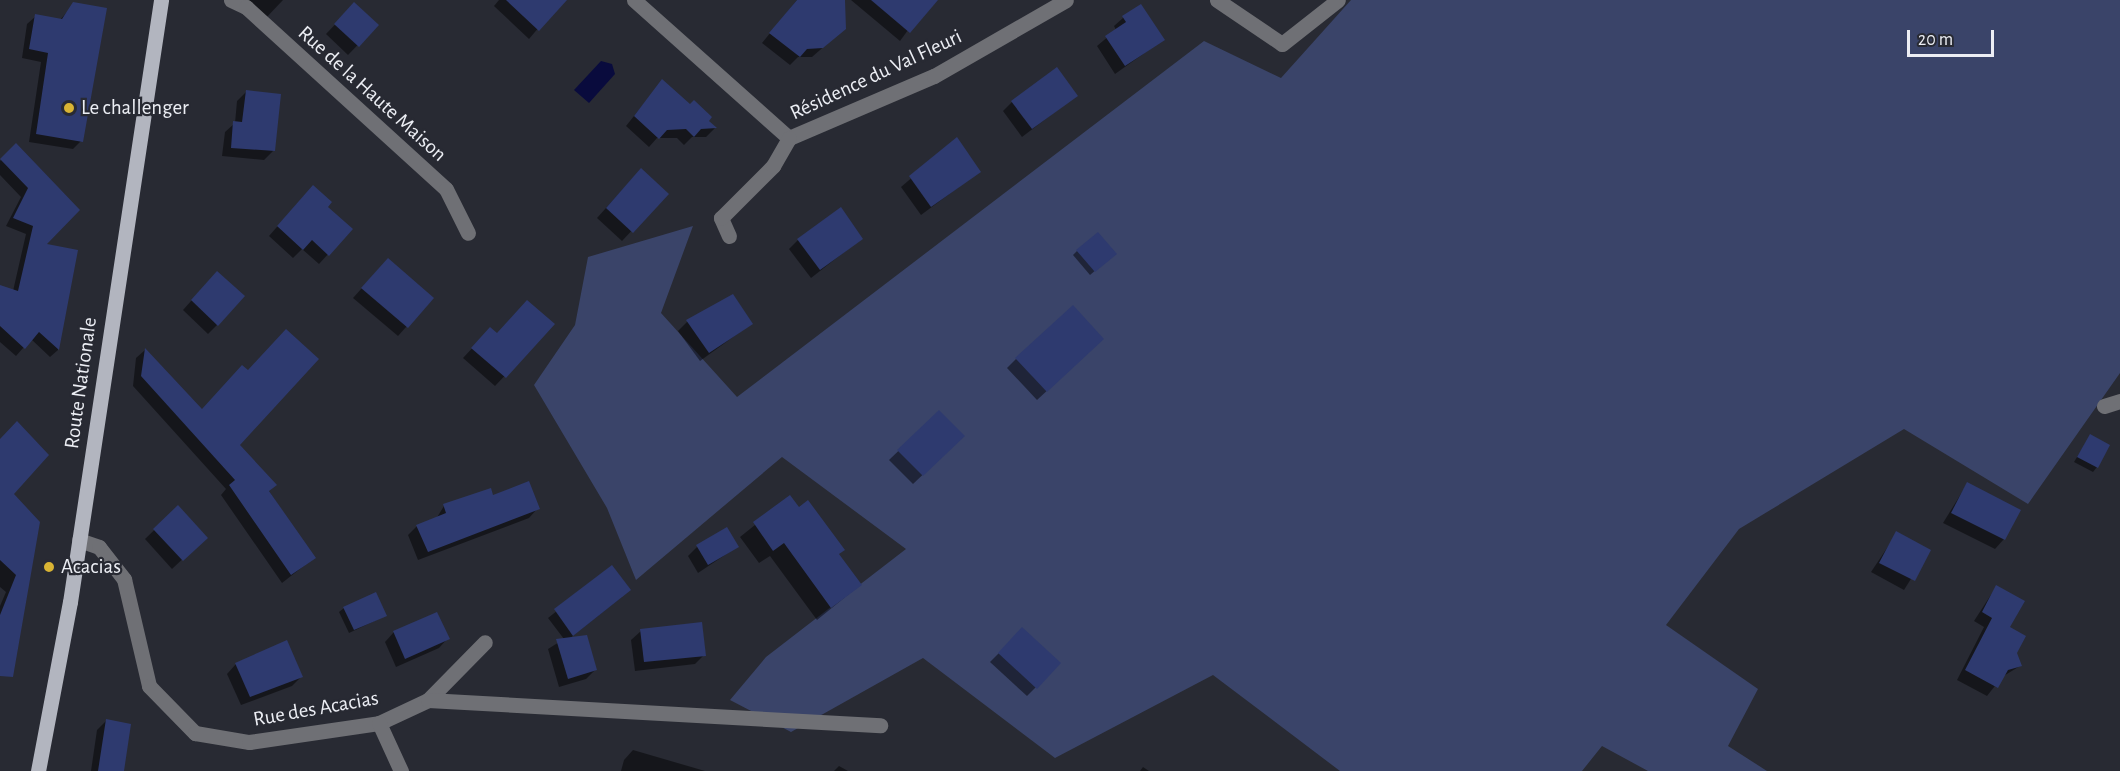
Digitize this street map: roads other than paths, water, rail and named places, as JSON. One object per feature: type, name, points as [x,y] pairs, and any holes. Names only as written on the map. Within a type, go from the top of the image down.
[{"type":"main road","name":"Route Nationale","points":[[38,771],[79,540],[160,0]]},
{"type":"street","name":"Rue de la Haute Maison","points":[[231,0],[246,7],[446,189],[468,233]]},
{"type":"street","name":"Résidence du Val Fleuri","points":[[634,0],[789,138],[933,76],[1066,0]]},
{"type":"street","points":[[1217,0],[1282,44],[1338,0]]},
{"type":"street","points":[[729,236],[721,218],[773,166],[789,138]]},
{"type":"street","points":[[2104,406],[2120,401]]},
{"type":"street","name":"Rue des Acacias","points":[[79,540],[99,547],[124,579],[150,686],[195,733],[249,742],[379,723],[428,700],[486,642]]},
{"type":"street","name":"Rue des Acacias","points":[[428,700],[880,725]]},
{"type":"street","points":[[379,723],[401,771]]},
{"type":"place","name":"Le challenger","points":[[69,108]]},
{"type":"place","name":"Acacias","points":[[49,567]]}]
